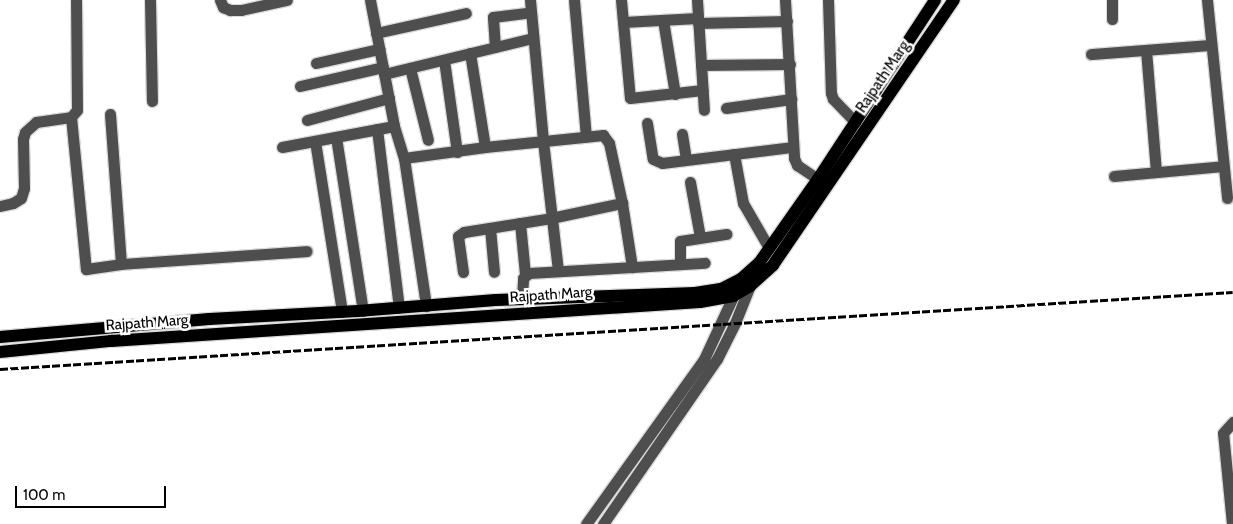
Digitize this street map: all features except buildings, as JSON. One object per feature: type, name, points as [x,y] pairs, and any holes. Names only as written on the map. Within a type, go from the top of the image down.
[{"type":"main road","name":"Rajpath Marg","points":[[0,352],[121,341],[700,302],[734,296],[746,282],[818,179],[935,0]]},
{"type":"main road","name":"Rajpath Marg","points":[[0,337],[209,319],[363,311],[522,299],[695,293],[721,289],[746,282],[773,265],[954,0]]},
{"type":"street","points":[[76,0],[77,106],[71,118],[86,269],[121,264],[307,251]]},
{"type":"street","points":[[150,0],[152,101]]},
{"type":"street","points":[[220,0],[223,6],[230,10],[241,10],[287,0]]},
{"type":"street","points":[[370,0],[394,126],[404,158],[426,306]]},
{"type":"street","points":[[530,0],[543,141],[558,270]]},
{"type":"street","points":[[574,0],[586,136]]},
{"type":"street","points":[[621,0],[630,98],[703,90]]},
{"type":"street","points":[[697,0],[704,110]]},
{"type":"street","points":[[785,0],[793,146],[797,164],[818,179]]},
{"type":"street","points":[[828,0],[831,93],[833,99],[855,122]]},
{"type":"street","points":[[1112,0],[1112,19]]},
{"type":"street","points":[[1207,0],[1227,198]]},
{"type":"street","points":[[495,48],[493,18],[531,12]]},
{"type":"street","points":[[376,33],[466,13]]},
{"type":"street","points":[[623,22],[663,20],[787,21]]},
{"type":"street","points":[[663,20],[675,94]]},
{"type":"street","points":[[300,86],[410,68],[533,38]]},
{"type":"street","points":[[1091,54],[1211,45]]},
{"type":"street","points":[[316,63],[379,49]]},
{"type":"street","points":[[1146,50],[1156,172]]},
{"type":"street","points":[[470,53],[485,147]]},
{"type":"street","points":[[444,60],[457,152]]},
{"type":"street","points":[[701,66],[790,64]]},
{"type":"street","points":[[410,68],[428,140]]},
{"type":"street","points":[[307,120],[389,98]]},
{"type":"street","points":[[726,108],[791,99]]},
{"type":"street","points":[[110,114],[121,264]]},
{"type":"street","points":[[0,206],[13,203],[21,198],[24,188],[23,139],[30,126],[36,122],[71,118]]},
{"type":"street","points":[[647,123],[653,159],[656,162],[793,146]]},
{"type":"street","points":[[282,146],[394,126]]},
{"type":"street","points":[[377,129],[399,308]]},
{"type":"street","points":[[682,134],[686,160]]},
{"type":"street","points":[[404,158],[485,147],[603,135],[608,138],[622,202],[632,267]]},
{"type":"street","points":[[336,137],[363,311]]},
{"type":"street","points":[[315,141],[342,312]]},
{"type":"street","points":[[734,154],[743,203],[769,248]]},
{"type":"street","points":[[1114,176],[1223,166]]},
{"type":"street","points":[[690,182],[700,237]]},
{"type":"street","points":[[462,272],[458,236],[464,232],[551,218],[622,202]]},
{"type":"street","points":[[520,223],[524,274],[522,299]]},
{"type":"street","points":[[490,228],[494,272]]},
{"type":"street","points":[[680,264],[680,241],[726,234]]},
{"type":"street","points":[[524,274],[558,270],[705,263]]},
{"type":"street","points":[[603,524],[717,359],[735,323],[746,282]]},
{"type":"street","points":[[586,524],[704,359],[734,296]]},
{"type":"street","points":[[1232,524],[1223,433],[1233,422]]},
{"type":"railway","points":[[0,369],[1233,292]]}]
